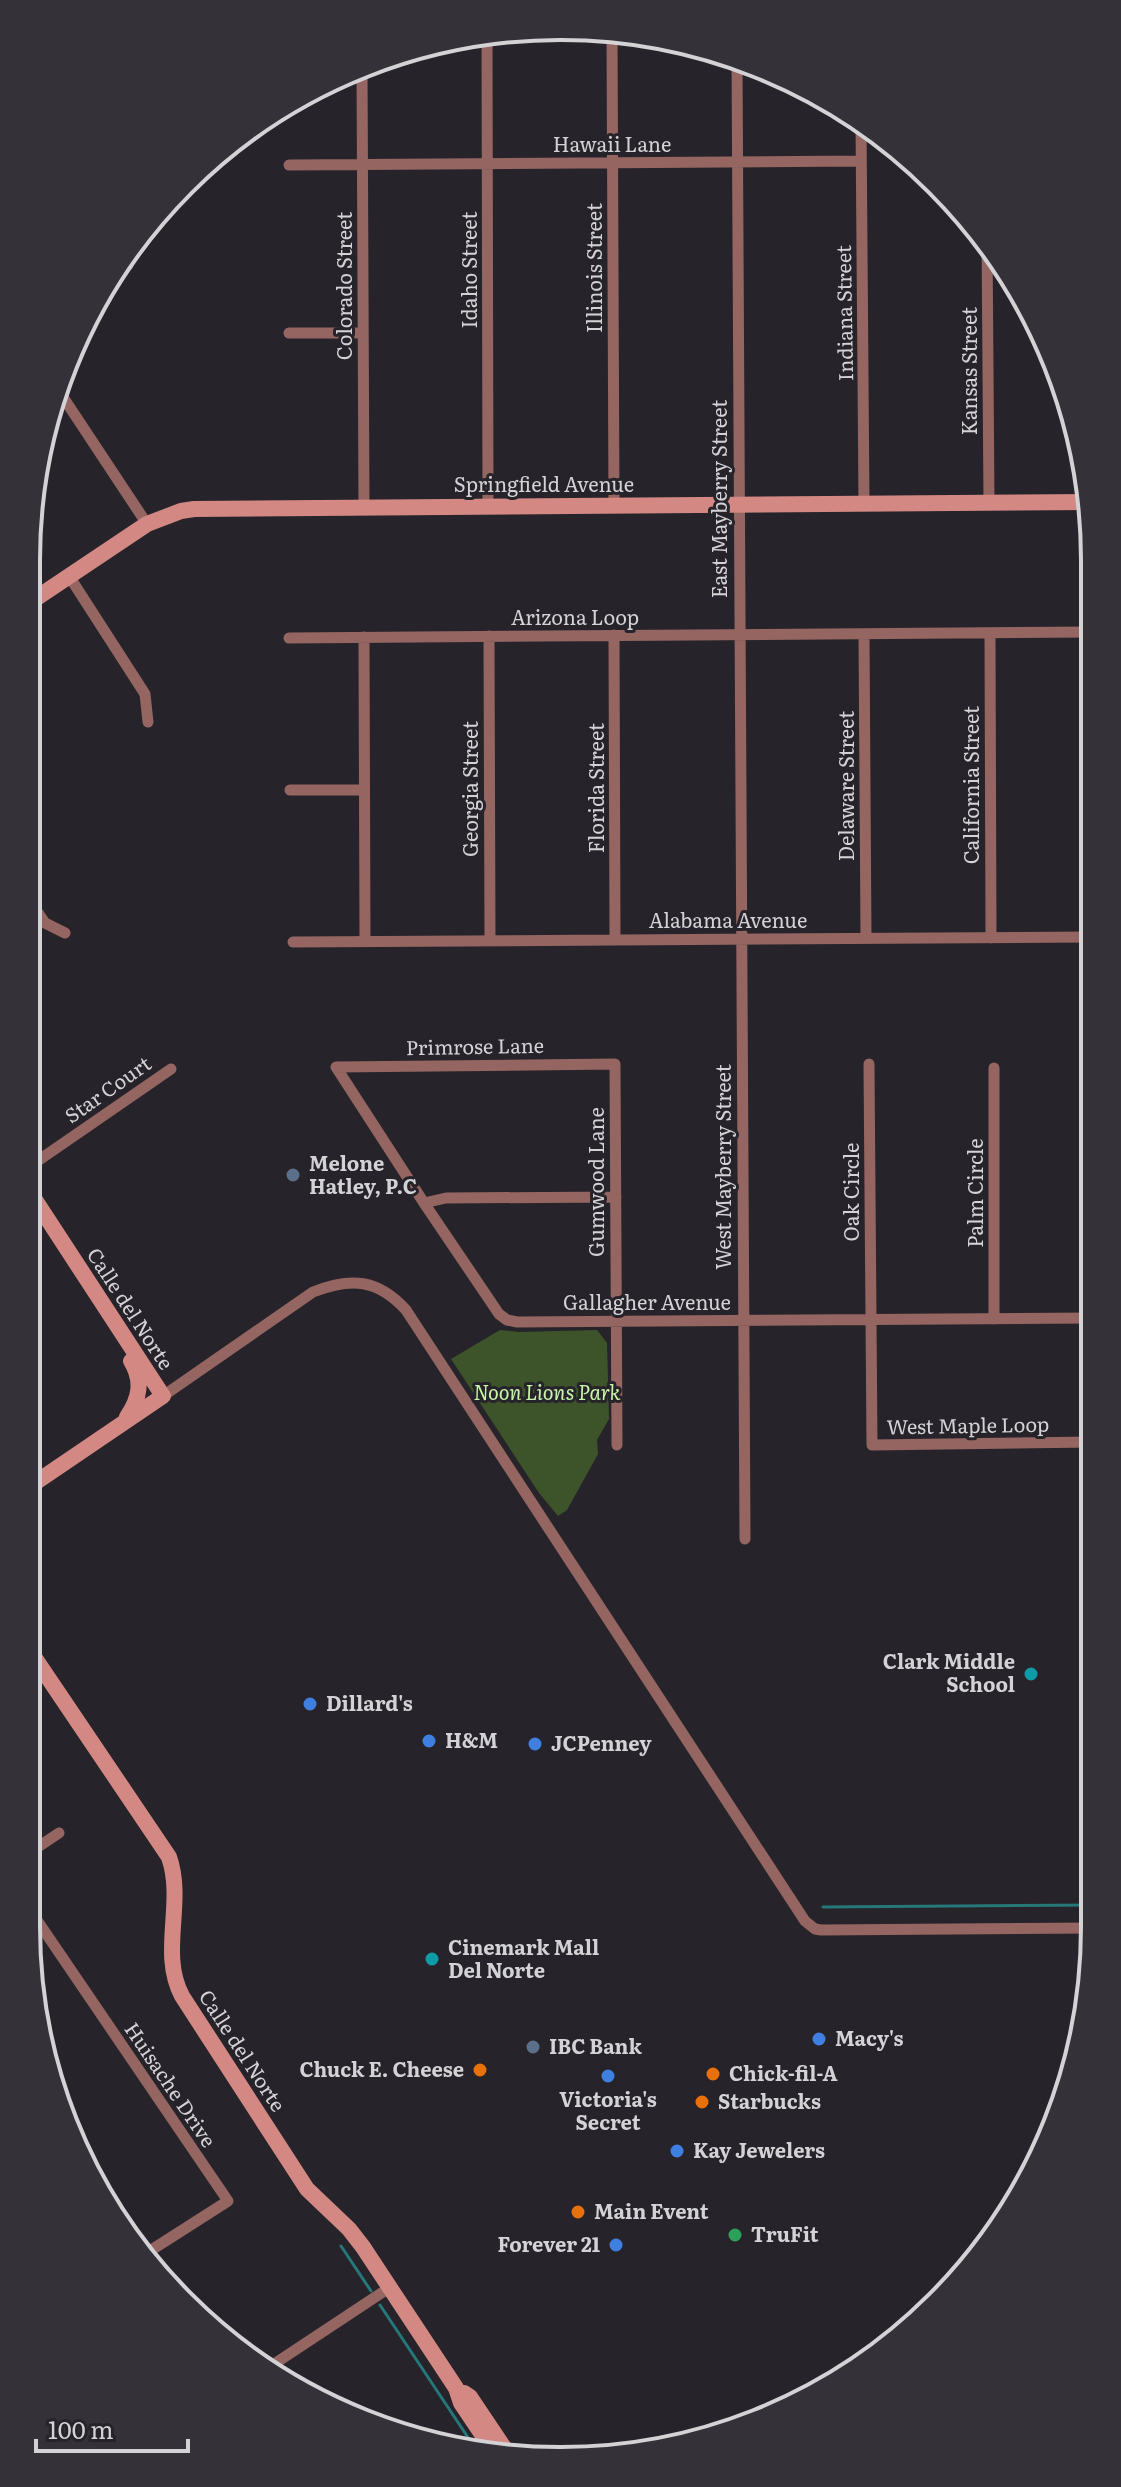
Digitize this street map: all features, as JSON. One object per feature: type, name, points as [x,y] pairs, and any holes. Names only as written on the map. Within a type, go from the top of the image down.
[{"type":"street","name":"Illinois Street","points":[[612,43],[614,505]]},
{"type":"street","name":"Idaho Street","points":[[487,45],[488,506]]},
{"type":"street","name":"East Mayberry Street","points":[[737,71],[741,939]]},
{"type":"street","name":"Colorado Street","points":[[362,80],[364,507]]},
{"type":"street","name":"Indiana Street","points":[[861,136],[864,503]]},
{"type":"street","name":"Hawaii Lane","points":[[289,165],[861,161]]},
{"type":"street","name":"Kansas Street","points":[[987,263],[989,502]]},
{"type":"street","points":[[289,333],[363,333]]},
{"type":"street","points":[[66,401],[147,524]]},
{"type":"street","name":"Springfield Avenue","points":[[40,596],[147,524],[194,509],[1078,502]]},
{"type":"street","points":[[69,576],[145,694],[148,722]]},
{"type":"street","name":"Arizona Loop","points":[[289,638],[1081,632]]},
{"type":"street","name":"California Street","points":[[990,633],[991,938]]},
{"type":"street","name":"Delaware Street","points":[[864,634],[866,938]]},
{"type":"street","name":"Florida Street","points":[[614,635],[615,940]]},
{"type":"street","name":"Georgia Street","points":[[489,636],[490,941]]},
{"type":"street","points":[[364,637],[365,941]]},
{"type":"street","points":[[290,790],[364,790]]},
{"type":"street","points":[[40,916],[45,923],[65,933]]},
{"type":"street","name":"Alabama Avenue","points":[[293,942],[1081,937]]},
{"type":"street","name":"West Mayberry Street","points":[[741,939],[745,1539]]},
{"type":"street","name":"Primrose Lane","points":[[336,1067],[615,1064]]},
{"type":"street","name":"Gumwood Lane","points":[[615,1064],[617,1445]]},
{"type":"street","name":"Oak Circle","points":[[869,1064],[871,1320]]},
{"type":"street","name":"Gallagher Avenue","points":[[336,1067],[499,1314],[507,1320],[1081,1318]]},
{"type":"street","name":"Palm Circle","points":[[994,1068],[994,1319]]},
{"type":"street","name":"Star Court","points":[[40,1159],[171,1069]]},
{"type":"street","points":[[424,1203],[446,1198],[616,1197]]},
{"type":"street","name":"Calle del Norte","points":[[40,1208],[163,1396],[40,1479]]},
{"type":"street","points":[[163,1396],[313,1292],[352,1282],[385,1291],[406,1310],[805,1921],[821,1930],[1081,1928]]},
{"type":"street","name":"West Maple Loop","points":[[871,1320],[872,1445],[1081,1442]]},
{"type":"street","points":[[115,1323],[119,1341],[135,1367],[139,1383],[136,1403],[121,1424]]},
{"type":"street","name":"Calle del Norte","points":[[40,1666],[169,1857],[175,1879],[173,1972],[182,1996],[307,2189],[349,2229],[363,2247],[456,2388],[461,2403],[487,2442]]},
{"type":"street","points":[[40,1846],[59,1833]]},
{"type":"street","name":"Huisache Drive","points":[[40,1925],[228,2201],[153,2249]]},
{"type":"street","points":[[276,2362],[389,2288]]},
{"type":"street","points":[[456,2388],[470,2397],[501,2444]]},
{"type":"green space","name":"Noon Lions Park","points":[[500,1330],[597,1330],[607,1343],[609,1419],[597,1440],[598,1454],[567,1510],[558,1516],[539,1493],[451,1359]]},
{"type":"waterway","points":[[823,1907],[1081,1905]]},
{"type":"waterway","points":[[341,2246],[371,2291]]},
{"type":"waterway","points":[[380,2305],[469,2439]]},
{"type":"place","name":"Melone Hatley, P.C","points":[[293,1175]]},
{"type":"place","name":"Clark Middle School","points":[[1031,1674]]},
{"type":"place","name":"Dillard's","points":[[310,1704]]},
{"type":"place","name":"H&M","points":[[429,1741]]},
{"type":"place","name":"JCPenney","points":[[535,1744]]},
{"type":"place","name":"Cinemark Mall Del Norte","points":[[432,1959]]},
{"type":"place","name":"Macy's","points":[[819,2039]]},
{"type":"place","name":"IBC Bank","points":[[533,2047]]},
{"type":"place","name":"Chuck E. Cheese","points":[[480,2070]]},
{"type":"place","name":"Chick-fil-A","points":[[713,2074]]},
{"type":"place","name":"Victoria's Secret","points":[[608,2076]]},
{"type":"place","name":"Starbucks","points":[[702,2102]]},
{"type":"place","name":"Kay Jewelers","points":[[677,2151]]},
{"type":"place","name":"Main Event","points":[[578,2212]]},
{"type":"place","name":"TruFit","points":[[735,2235]]},
{"type":"place","name":"Forever 21","points":[[616,2245]]}]
